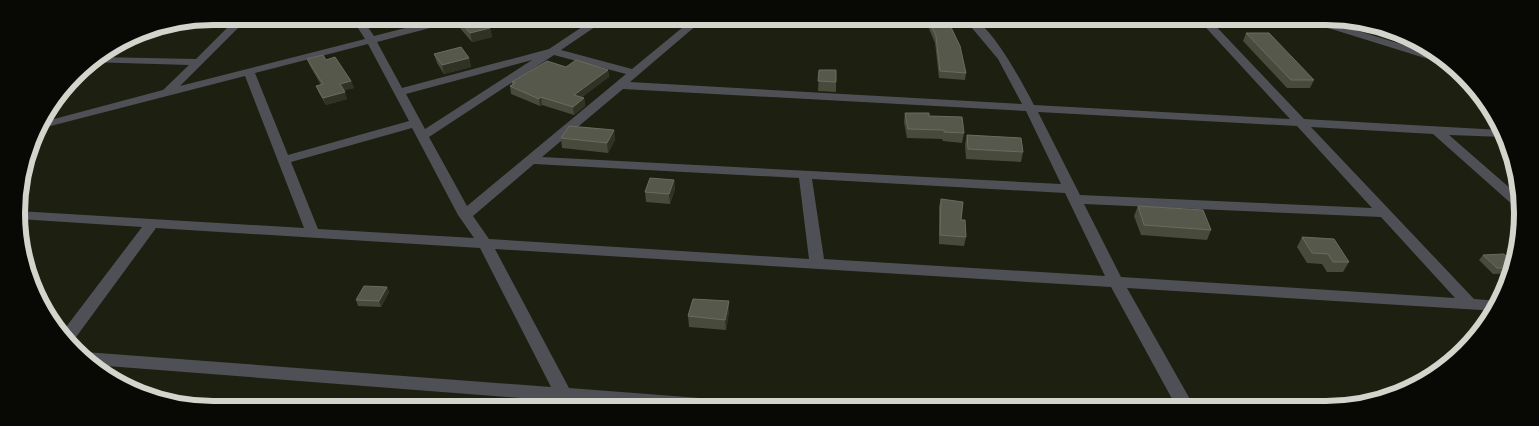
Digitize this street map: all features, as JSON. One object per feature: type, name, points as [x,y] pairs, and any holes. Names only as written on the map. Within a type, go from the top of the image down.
[{"type":"street","points":[[168,93],[236,25]]},
{"type":"street","points":[[361,25],[465,215],[485,244],[567,401]]},
{"type":"street","points":[[47,124],[429,25]]},
{"type":"street","points":[[422,136],[591,25]]},
{"type":"street","points":[[465,215],[692,25]]},
{"type":"street","points":[[974,25],[1003,58],[1031,109],[1116,283],[1182,401]]},
{"type":"street","points":[[1208,25],[1470,304]]},
{"type":"street","points":[[1329,25],[1428,56]]},
{"type":"street","points":[[399,92],[552,51],[634,73]]},
{"type":"street","points":[[104,60],[199,62]]},
{"type":"street","points":[[249,72],[313,233]]},
{"type":"street","points":[[619,85],[1497,134]]},
{"type":"street","points":[[284,160],[416,123]]},
{"type":"street","points":[[1437,130],[1514,198]]},
{"type":"street","points":[[530,160],[806,175],[1385,213]]},
{"type":"street","points":[[806,175],[817,264]]},
{"type":"street","points":[[25,215],[1490,305]]},
{"type":"street","points":[[70,334],[152,224]]},
{"type":"street","points":[[95,359],[567,401]]},
{"type":"building","points":[[463,25],[487,25],[490,28],[470,33]]},
{"type":"building","points":[[931,25],[950,25],[960,46],[966,73],[940,71],[936,36]]},
{"type":"building","points":[[1246,33],[1269,33],[1314,80],[1291,80]]},
{"type":"building","points":[[461,47],[469,58],[442,65],[434,54]]},
{"type":"building","points":[[323,55],[326,60],[335,57],[351,81],[340,84],[345,92],[323,98],[316,86],[323,84],[307,59]]},
{"type":"building","points":[[576,60],[608,70],[574,95],[584,98],[573,107],[541,97],[539,99],[510,86],[515,83],[512,82],[547,61],[566,67]]},
{"type":"building","points":[[819,70],[836,70],[836,82],[818,81]]},
{"type":"building","points":[[905,113],[929,113],[929,116],[962,117],[964,133],[944,132],[944,130],[908,129]]},
{"type":"building","points":[[569,126],[614,130],[607,143],[561,138]]},
{"type":"building","points":[[967,135],[1021,138],[1023,152],[968,149]]},
{"type":"building","points":[[650,178],[674,180],[669,194],[645,192]]},
{"type":"building","points":[[941,199],[963,202],[961,220],[965,220],[966,237],[940,235]]},
{"type":"building","points":[[1138,206],[1203,210],[1211,230],[1144,225]]},
{"type":"building","points":[[1302,237],[1334,239],[1349,262],[1333,262],[1328,254],[1312,253]]},
{"type":"building","points":[[1504,254],[1509,259],[1506,268],[1497,268],[1483,255]]},
{"type":"building","points":[[364,286],[387,287],[379,301],[356,300]]},
{"type":"building","points":[[693,299],[729,301],[725,320],[688,316]]}]
